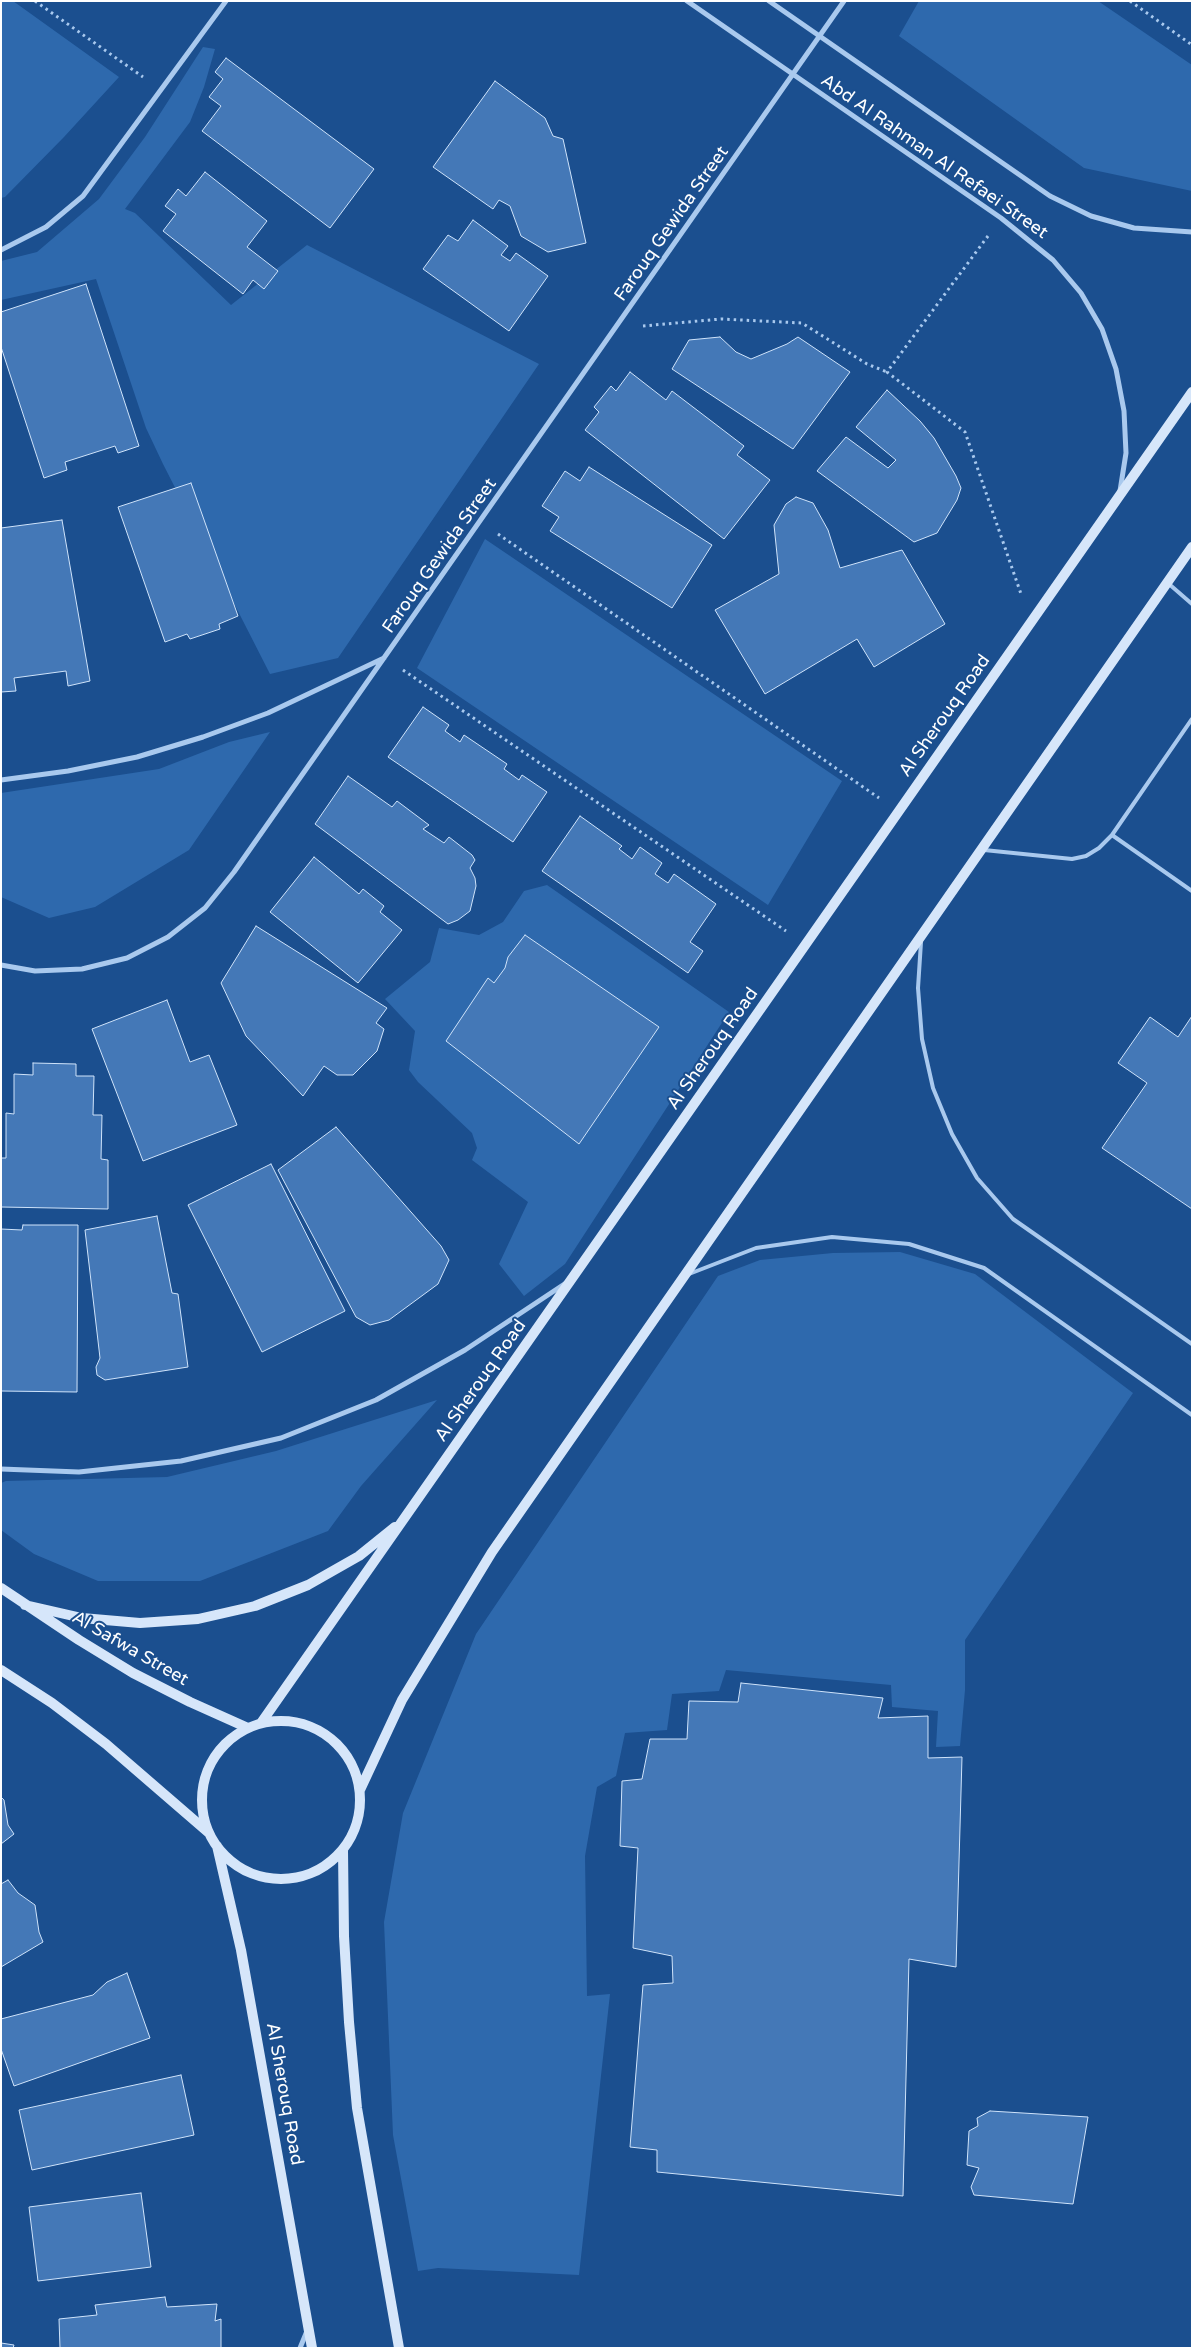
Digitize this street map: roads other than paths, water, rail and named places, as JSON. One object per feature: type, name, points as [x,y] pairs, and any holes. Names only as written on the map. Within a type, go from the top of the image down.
[{"type":"street","points":[[1,250],[46,227],[83,196],[226,1]]},
{"type":"street","name":"Abd Al Rahman Al Refaei Street","points":[[686,1],[1001,218],[1053,260],[1080,293],[1102,329],[1116,369],[1124,411],[1126,453],[1119,495]]},
{"type":"street","name":"Abd Al Rahman Al Refaei Street","points":[[769,1],[1050,196],[1091,216],[1134,228],[1192,232]]},
{"type":"street","name":"Farouq Gewida Street","points":[[1,965],[35,971],[82,969],[127,958],[168,937],[205,908],[234,872],[481,522],[844,1]]},
{"type":"street","name":"Al Sherouq Road","points":[[261,1723],[1192,392]]},
{"type":"street","points":[[360,1790],[402,1700],[492,1552],[1192,547]]},
{"type":"street","points":[[1,780],[68,771],[137,757],[203,737],[268,713],[385,658]]},
{"type":"street","points":[[1,1468],[79,1472],[181,1462],[280,1438],[376,1400],[465,1350],[572,1279]]},
{"type":"street","points":[[25,1605],[82,1618],[140,1623],[198,1619],[255,1606],[308,1585],[359,1556],[404,1520]]},
{"type":"street","name":"Al Safwa Street","points":[[1,1588],[133,1673],[190,1702],[248,1728]]},
{"type":"street","points":[[1,1670],[52,1703],[106,1744],[209,1832]]},
{"type":"street","points":[[283,1720],[306,1725],[326,1735],[342,1749],[354,1769],[360,1790],[360,1812],[354,1832],[343,1850],[326,1866],[303,1877],[279,1880],[255,1875],[234,1864],[217,1846],[202,1813],[202,1792],[206,1772],[221,1749],[231,1739],[248,1728],[261,1723],[283,1720]]},
{"type":"street","name":"Al Sherouq Road","points":[[217,1846],[241,1950],[312,2348]]},
{"type":"street","points":[[343,1850],[344,1936],[357,2108],[399,2348]]},
{"type":"street","points":[[300,2348],[309,2326]]},
{"type":"lane","points":[[1167,583],[1192,604]]},
{"type":"lane","points":[[982,850],[1072,859],[1086,856],[1099,848],[1112,835],[1192,719]]},
{"type":"lane","points":[[1112,835],[1192,891]]},
{"type":"lane","points":[[921,938],[918,988],[924,1047],[933,1088],[952,1134],[977,1178],[1013,1219],[1192,1344]]},
{"type":"lane","points":[[684,1275],[756,1248],[832,1237],[909,1244],[984,1268],[1192,1415]]}]
